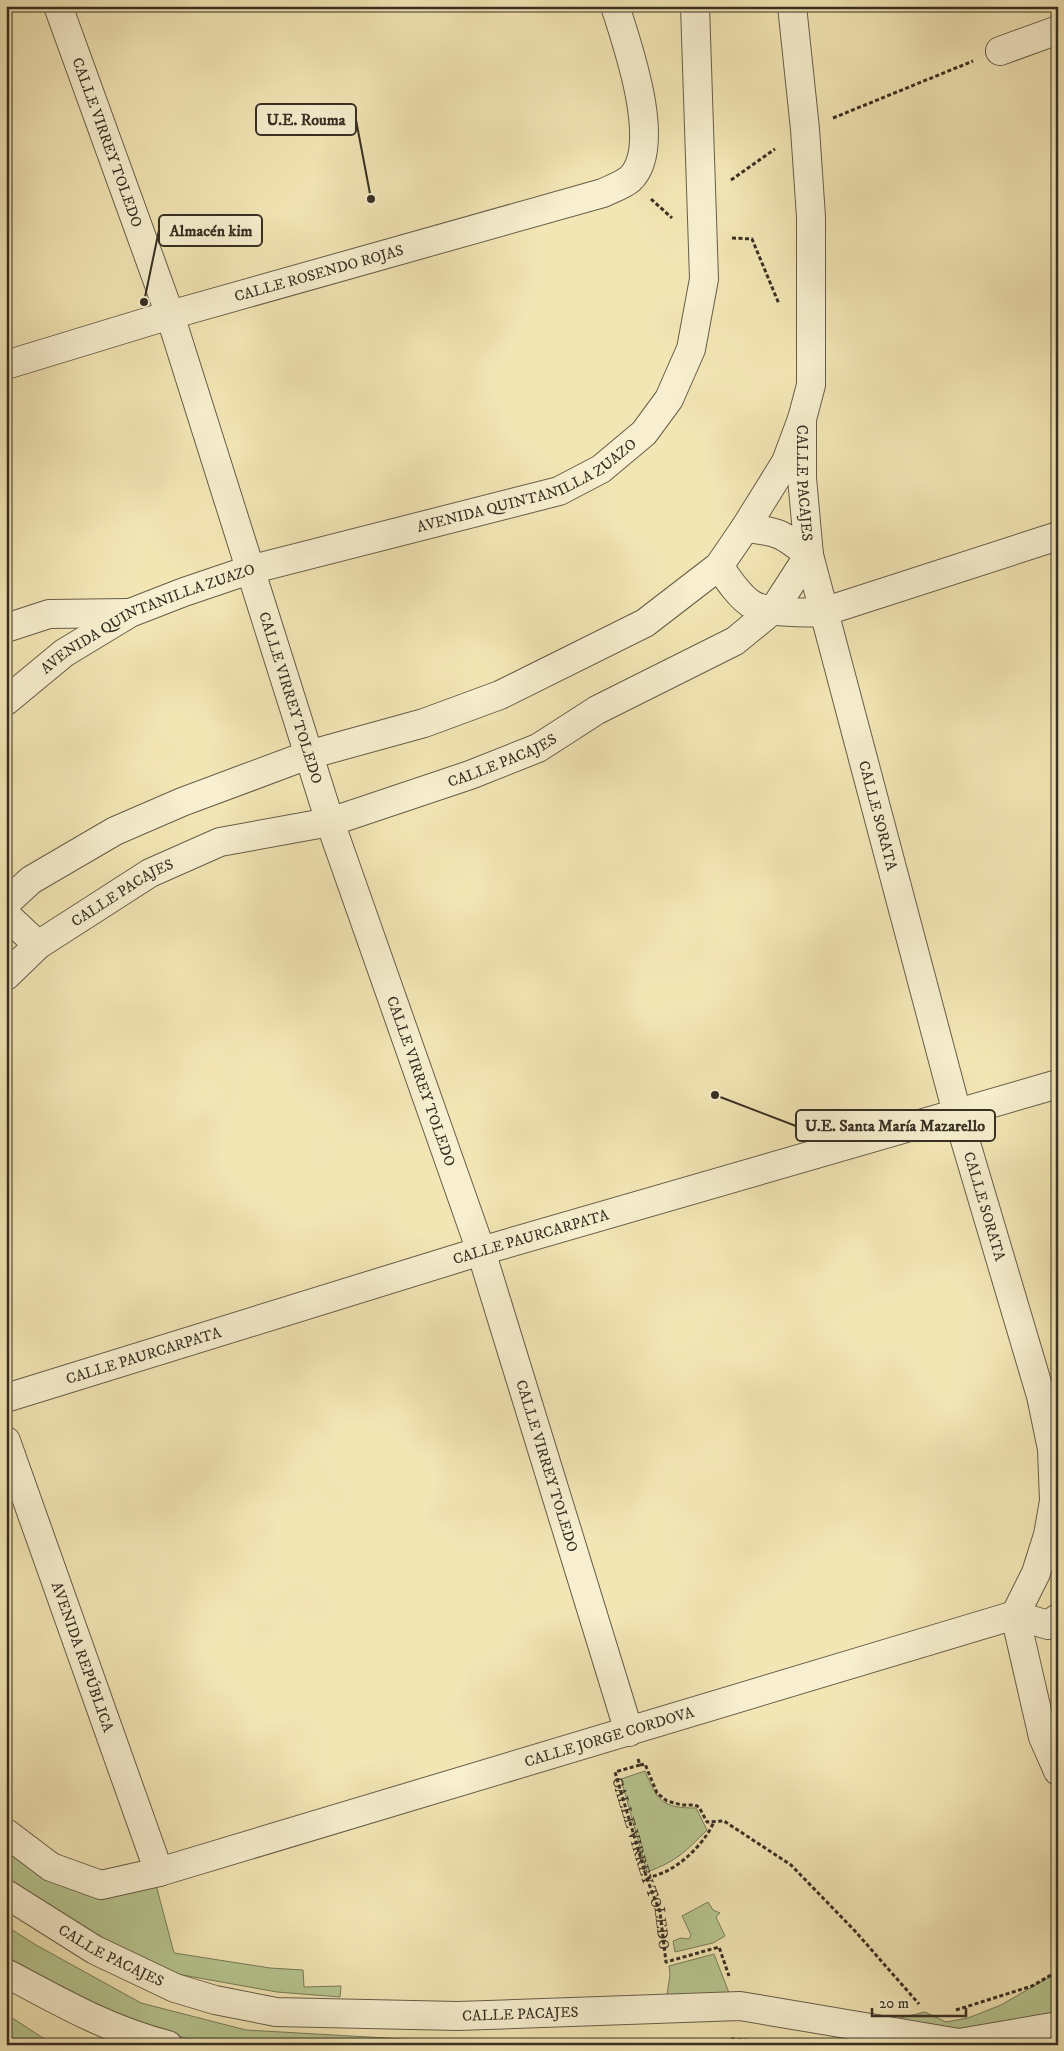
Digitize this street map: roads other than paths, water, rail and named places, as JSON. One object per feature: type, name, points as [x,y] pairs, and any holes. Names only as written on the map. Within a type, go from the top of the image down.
[{"type":"street","name":"CALLE VIRREY TOLEDO","points":[[58,6],[170,315],[330,822],[481,1251],[629,1732]]},
{"type":"street","name":"CALLE ROSENDO ROJAS","points":[[6,365],[170,315],[603,193],[630,178],[641,161],[646,133],[634,66],[615,6]]},
{"type":"street","name":"AVENIDA QUINTANILLA ZUAZO","points":[[6,701],[64,653],[130,612],[249,570],[559,491],[601,469],[644,433],[669,399],[691,349],[704,279],[696,6]]},
{"type":"street","points":[[792,6],[805,129],[811,217],[811,385],[802,419]]},
{"type":"street","points":[[1000,51],[1058,30]]},
{"type":"street","name":"CALLE PACAJES","points":[[6,903],[31,880],[115,832],[182,802],[308,755],[424,723],[500,695],[645,623],[719,566],[786,462],[802,419]]},
{"type":"street","name":"CALLE PACAJES","points":[[6,976],[38,945],[150,873],[220,842],[330,822],[470,775],[538,748],[596,710],[735,641],[774,609],[809,555],[802,478],[802,419]]},
{"type":"street","points":[[745,528],[772,531],[789,539],[809,555]]},
{"type":"street","points":[[719,566],[735,588],[753,605],[797,613],[823,612],[1058,536]]},
{"type":"street","name":"CALLE SORATA","points":[[809,555],[957,1113],[1041,1396],[1052,1449],[1054,1501],[1048,1535],[1036,1573],[1015,1615]]},
{"type":"street","points":[[6,628],[49,614],[130,612]]},
{"type":"street","points":[[6,916],[38,945]]},
{"type":"street","name":"CALLE PAURCARPATA","points":[[6,1398],[481,1251],[1058,1084]]},
{"type":"street","name":"AVENIDA REPÚBLICA","points":[[6,1441],[159,1872]]},
{"type":"street","points":[[1058,1618],[1048,1625],[1015,1615],[1043,1737],[1058,1771]]},
{"type":"street","name":"CALLE JORGE CORDOVA","points":[[6,1833],[51,1866],[101,1885],[159,1872],[1015,1615]]},
{"type":"street","name":"CALLE PACAJES","points":[[6,1894],[94,1950],[175,1988],[215,2000],[276,2012],[458,2016],[740,2006],[959,2043],[1058,2026]]},
{"type":"street","points":[[6,1973],[90,2018],[145,2039],[168,2045]]},
{"type":"place","name":"U.E. Rouma","points":[[371,199]]},
{"type":"place","name":"Almacén kim","points":[[144,302]]},
{"type":"place","name":"U.E. Santa María Mazarello","points":[[715,1095]]}]
